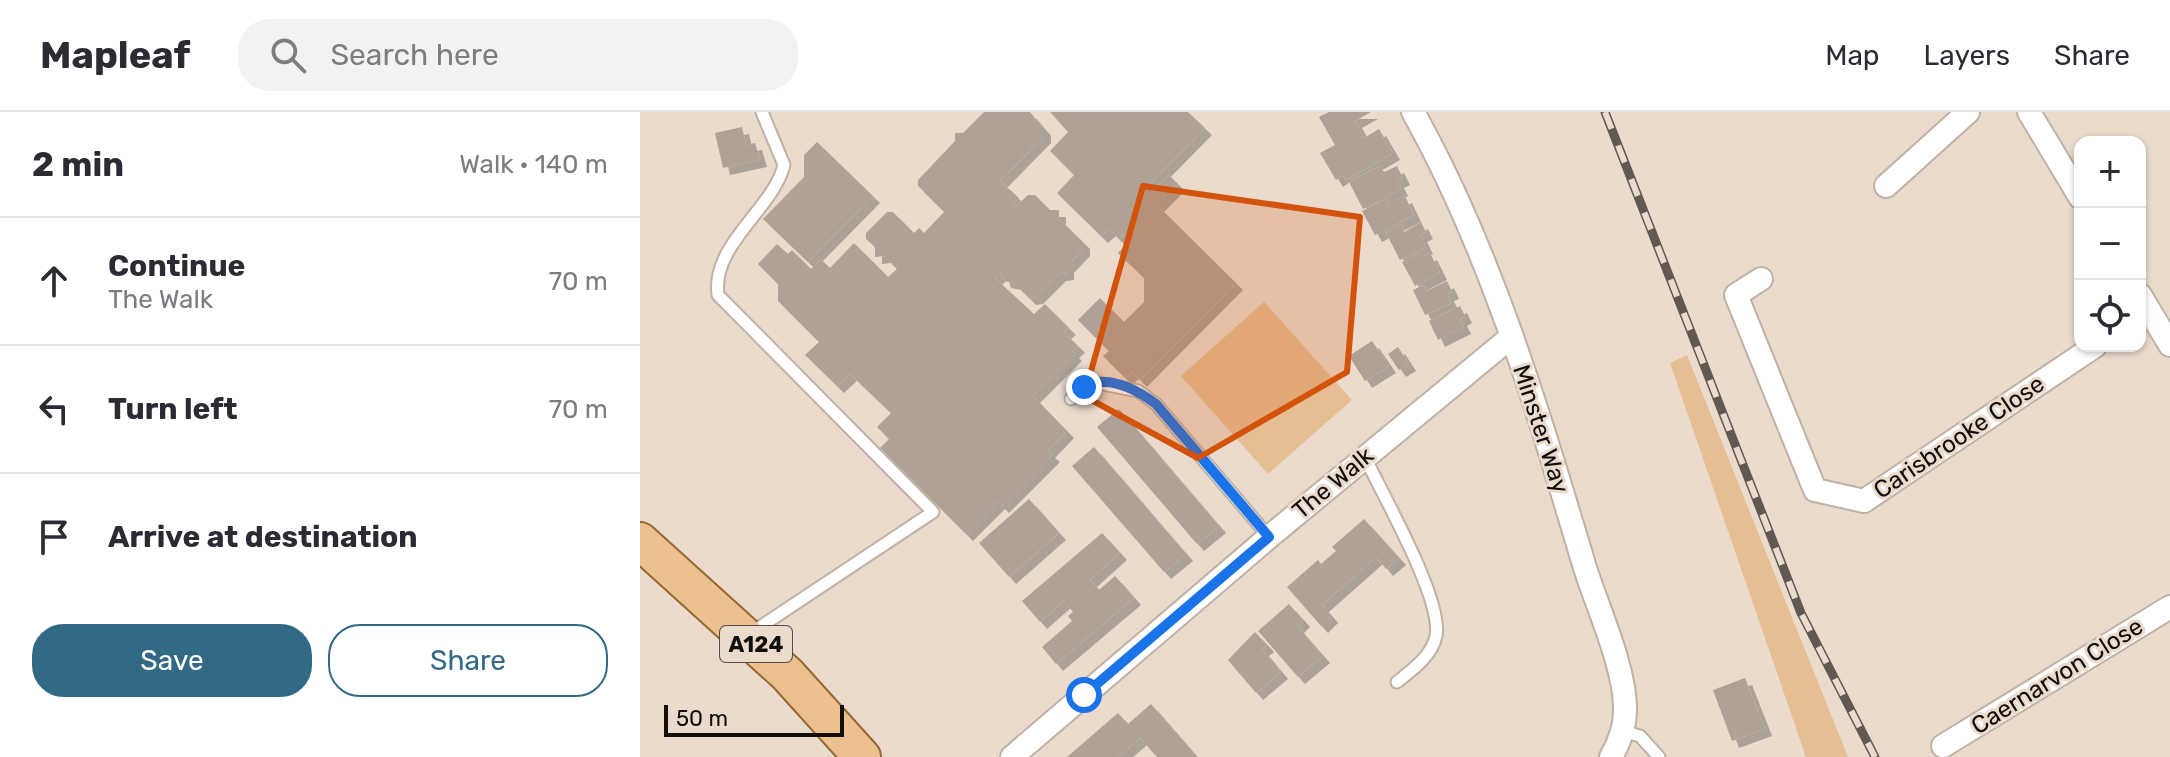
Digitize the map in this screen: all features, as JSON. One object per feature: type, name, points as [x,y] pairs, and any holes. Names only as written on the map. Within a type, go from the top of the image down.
[{"type":"main road","name":"A124","points":[[640,541],[787,674],[862,757]]},
{"type":"street","name":"Minster Way","points":[[1413,112],[1468,220],[1511,337],[1623,690],[1622,731],[1611,757]]},
{"type":"street","points":[[1886,186],[1968,112]]},
{"type":"street","points":[[2029,112],[2074,187]]},
{"type":"street","name":"Carisbrooke Close","points":[[1761,279],[1736,295],[1815,490],[1864,501],[2086,352]]},
{"type":"street","points":[[2146,312],[2170,345]]},
{"type":"street","name":"The Walk","points":[[1012,757],[1365,456],[1511,337]]},
{"type":"street","name":"Caernarvon Close","points":[[1943,746],[2170,607]]},
{"type":"lane","points":[[746,636],[933,512],[718,295],[720,270],[756,209],[777,184],[784,165],[762,112]]},
{"type":"lane","points":[[1071,399],[1093,382],[1138,391],[1156,404],[1269,537]]},
{"type":"lane","points":[[1365,456],[1407,542],[1437,625],[1431,648],[1419,664],[1397,682]]},
{"type":"lane","points":[[1622,731],[1640,736],[1659,757]]},
{"type":"highlighted area","points":[[1143,186],[1360,217],[1347,372],[1198,458],[1084,396]]},
{"type":"shaded area","points":[[1264,302],[1352,400],[1268,474],[1181,376]]},
{"type":"shaded area","points":[[1687,355],[1848,757],[1806,757],[1670,363]]},
{"type":"building","points":[[984,112],[1030,112],[1044,129],[1044,136],[1000,181],[1019,198],[1012,205],[1015,207],[1028,195],[1035,195],[1050,210],[1059,210],[1059,219],[1083,242],[1083,249],[1067,266],[1067,273],[1059,274],[1036,297],[1029,298],[1014,283],[1004,281],[1001,272],[995,278],[1034,314],[1045,304],[1069,328],[1064,332],[1078,346],[1072,351],[1075,354],[1033,396],[1067,431],[1048,451],[1053,455],[1002,506],[998,502],[966,534],[880,448],[889,439],[877,427],[891,413],[850,374],[837,386],[805,355],[819,342],[778,301],[778,284],[758,264],[777,244],[788,254],[792,250],[811,269],[821,259],[830,268],[854,243],[888,277],[897,269],[884,256],[875,257],[875,247],[866,239],[866,233],[887,212],[893,212],[914,233],[919,228],[924,233],[944,212],[918,186],[918,180],[955,141],[955,133],[963,133]]},
{"type":"building","points":[[1050,112],[1188,112],[1205,128],[1143,191],[1148,196],[1169,175],[1178,184],[1157,205],[1236,283],[1140,380],[1132,372],[1125,378],[1103,356],[1109,351],[1078,320],[1100,298],[1124,322],[1144,302],[1144,278],[1118,253],[1130,240],[1123,234],[1119,239],[1109,229],[1101,236],[1057,193],[1074,175],[1050,151],[1068,132]]},
{"type":"building","points":[[1329,112],[1371,112],[1355,121],[1364,138],[1379,129],[1393,153],[1346,180],[1343,175],[1336,180],[1320,153],[1335,145],[1319,117]]},
{"type":"building","points":[[742,127],[746,145],[755,143],[760,160],[723,168],[715,133]]},
{"type":"building","points":[[817,142],[873,196],[808,262],[763,219],[804,177],[804,155]]},
{"type":"building","points":[[1380,166],[1384,172],[1397,166],[1403,178],[1397,181],[1401,189],[1363,209],[1349,182]]},
{"type":"building","points":[[1405,196],[1414,215],[1375,235],[1362,211],[1386,199],[1389,204]]},
{"type":"building","points":[[1421,222],[1426,232],[1420,235],[1426,247],[1400,260],[1386,233],[1401,225],[1404,232]]},
{"type":"building","points":[[1419,253],[1422,257],[1430,253],[1440,273],[1415,286],[1402,262]]},
{"type":"building","points":[[1447,281],[1452,292],[1447,294],[1451,303],[1425,315],[1413,290],[1423,285],[1426,291]]},
{"type":"building","points":[[1460,306],[1465,316],[1460,319],[1464,327],[1438,340],[1429,321]]},
{"type":"building","points":[[1372,341],[1389,366],[1365,381],[1349,356]]},
{"type":"building","points":[[1398,347],[1409,364],[1399,370],[1388,354]]},
{"type":"building","points":[[1119,409],[1219,526],[1197,544],[1097,427]]},
{"type":"building","points":[[1094,447],[1186,554],[1164,572],[1072,466]]},
{"type":"building","points":[[1029,499],[1059,533],[1009,577],[979,543]]},
{"type":"building","points":[[1364,519],[1399,558],[1386,569],[1376,557],[1322,605],[1331,616],[1321,626],[1287,587],[1318,560],[1321,564],[1336,551],[1332,547]]},
{"type":"building","points":[[1102,533],[1120,553],[1090,580],[1099,590],[1115,576],[1134,598],[1056,664],[1042,647],[1072,621],[1068,616],[1073,612],[1064,601],[1040,622],[1022,601]]},
{"type":"building","points":[[1289,604],[1303,620],[1297,626],[1323,656],[1298,677],[1258,631]]},
{"type":"building","points":[[1255,632],[1267,645],[1262,649],[1281,672],[1256,693],[1228,660]]},
{"type":"building","points":[[1745,678],[1765,729],[1732,741],[1713,690]]},
{"type":"building","points":[[1151,704],[1197,757],[1157,757],[1140,738],[1118,757],[1067,757],[1118,713],[1128,724]]},
{"type":"railway","points":[[1605,112],[1801,613],[1875,757]]},
{"type":"route","points":[[1084,387],[1093,382],[1114,383],[1138,391],[1156,404],[1269,537],[1084,695]]}]
